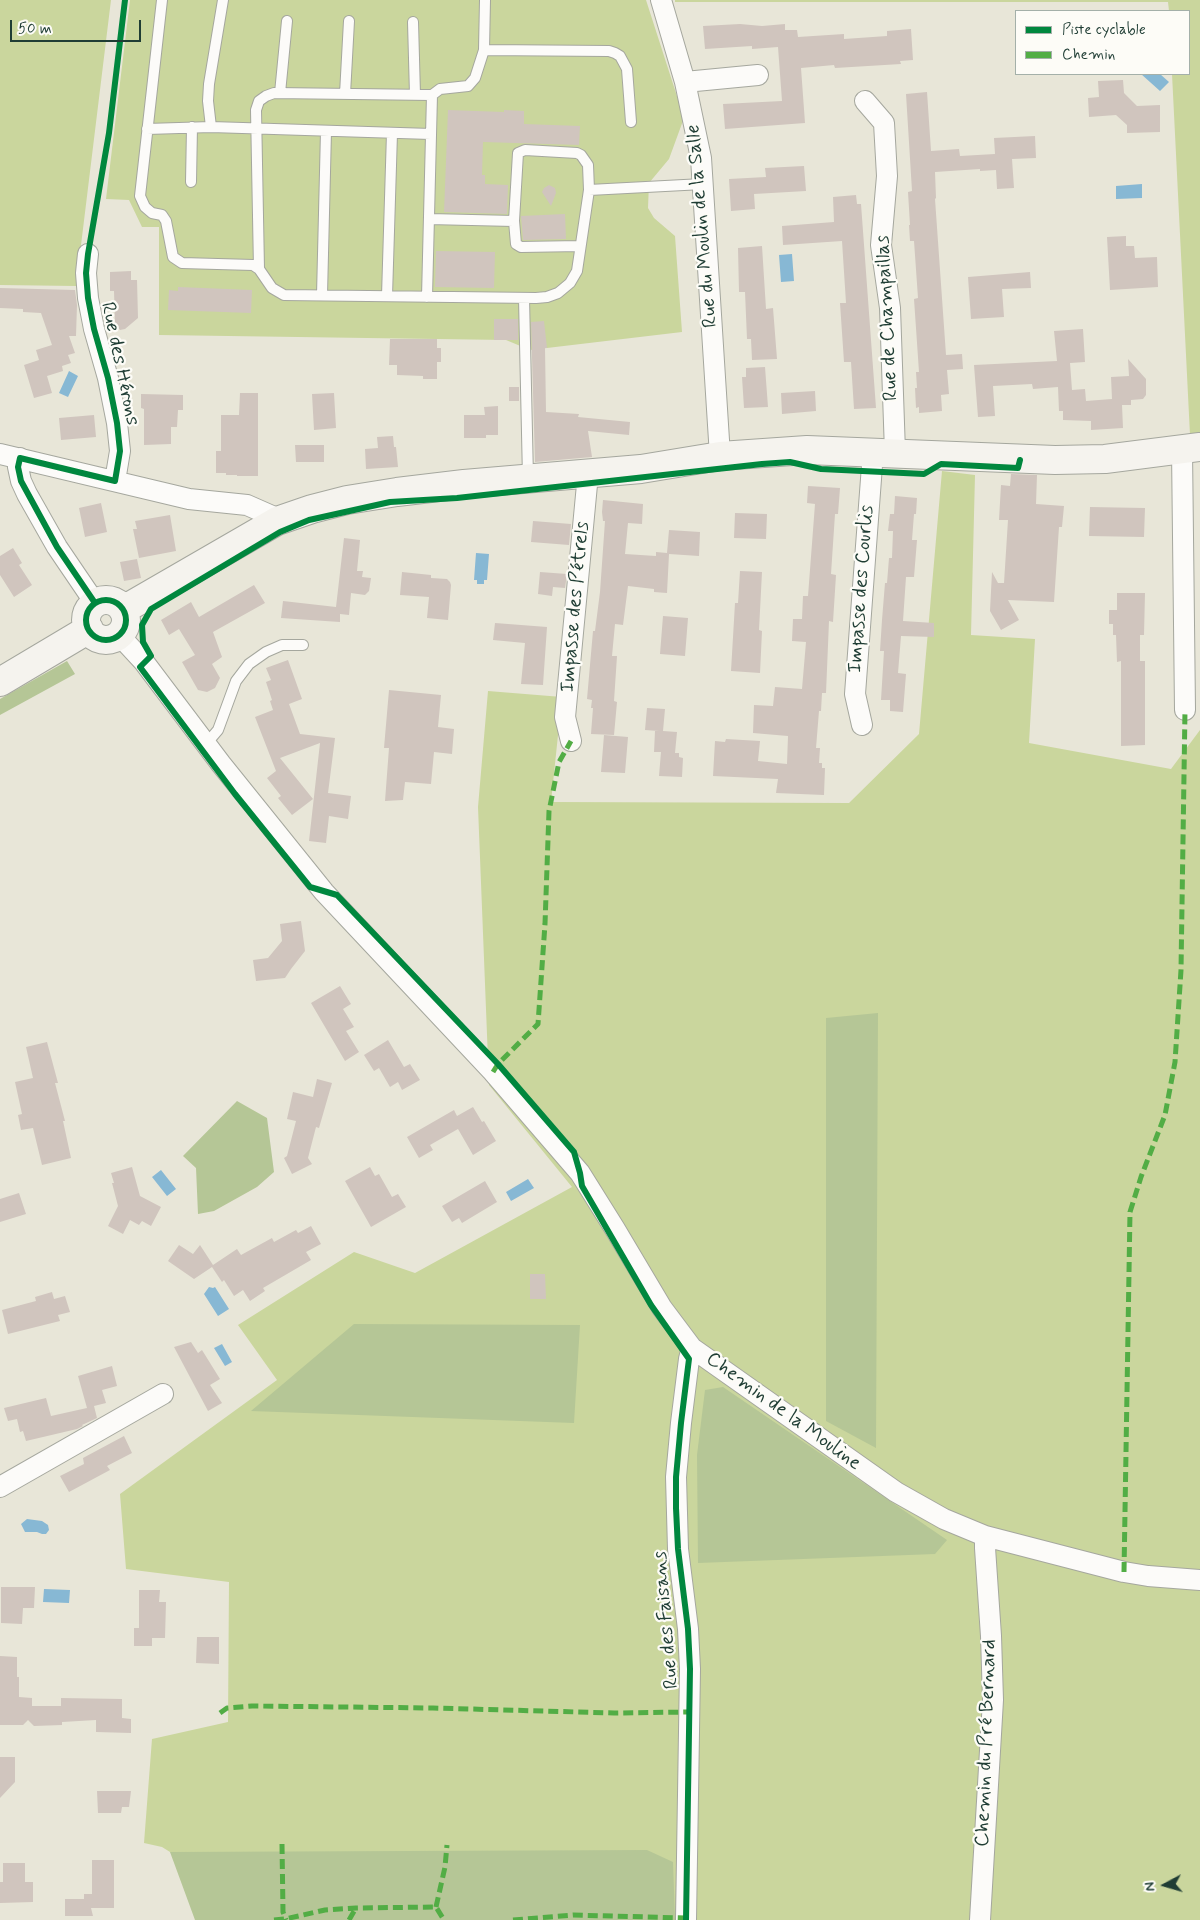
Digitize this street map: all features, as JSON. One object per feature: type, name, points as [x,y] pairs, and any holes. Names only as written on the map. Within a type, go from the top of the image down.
[{"type":"main road","points":[[121,622],[114,601],[107,600],[95,603],[86,618],[92,634],[108,640],[121,622],[277,521],[347,500],[464,484],[640,469],[720,456],[807,450],[1056,460],[1105,460],[1191,448]]},
{"type":"main road","points":[[0,682],[89,629]]},
{"type":"street","name":"Rue du Moulin de la Salle","points":[[661,0],[694,120],[704,184],[720,456]]},
{"type":"street","points":[[685,82],[758,75]]},
{"type":"street","name":"Rue de Champaillas","points":[[865,101],[884,123],[887,176],[881,245],[890,308],[884,452]]},
{"type":"street","name":"Rue des Hérons","points":[[88,254],[86,273],[88,298],[117,423],[120,451],[115,481]]},
{"type":"street","points":[[1185,710],[1193,624],[1191,448]]},
{"type":"street","name":"Impasse des Courlis","points":[[862,726],[855,694],[884,452]]},
{"type":"street","points":[[0,454],[188,499],[247,505],[272,516],[277,521]]},
{"type":"street","points":[[20,458],[18,468],[20,481],[57,547],[95,603]]},
{"type":"street","name":"Impasse des Pétrels","points":[[571,740],[565,717],[588,474]]},
{"type":"street","name":"Chemin de la Mouline","points":[[121,622],[144,662],[206,744],[324,892],[493,1072],[580,1173],[662,1308],[692,1348],[896,1492],[944,1519],[985,1536],[1124,1572],[1200,1580]]},
{"type":"street","name":"Rue des Faisans","points":[[686,1920],[690,1669],[688,1629],[678,1549],[676,1484],[681,1423],[692,1348]]},
{"type":"street","points":[[0,1487],[163,1394]]},
{"type":"street","name":"Chemin du Pré Bernard","points":[[980,1920],[993,1700],[985,1536]]},
{"type":"lane","points":[[162,0],[140,196],[145,207],[152,213],[162,215],[166,221],[173,257],[182,263],[253,265],[259,269],[272,288],[284,295],[547,297],[558,293],[570,283],[577,271],[589,190],[588,165],[581,155],[551,152],[519,152],[516,157],[515,241],[519,247],[580,246]]},
{"type":"lane","points":[[211,127],[208,102],[223,0]]},
{"type":"lane","points":[[259,269],[256,129],[256,110],[259,101],[266,96],[280,93],[432,95],[440,89],[468,86],[475,78],[484,50],[485,0]]},
{"type":"lane","points":[[280,93],[287,21]]},
{"type":"lane","points":[[345,94],[349,21]]},
{"type":"lane","points":[[413,22],[415,95]]},
{"type":"lane","points":[[484,50],[609,51],[615,53],[620,56],[627,69],[631,122]]},
{"type":"lane","points":[[427,297],[432,95]]},
{"type":"lane","points":[[147,129],[211,127],[431,134]]},
{"type":"lane","points":[[191,182],[192,128]]},
{"type":"lane","points":[[322,295],[326,131]]},
{"type":"lane","points":[[387,296],[392,133]]},
{"type":"lane","points":[[589,190],[704,184]]},
{"type":"lane","points":[[429,219],[514,221]]},
{"type":"lane","points":[[524,298],[528,479]]},
{"type":"lane","points":[[206,744],[218,730],[236,681],[249,664],[282,644],[303,645]]},
{"type":"green space","points":[[0,0],[111,0],[76,286],[0,285]]},
{"type":"green space","points":[[130,0],[646,0],[684,118],[669,159],[649,183],[648,208],[654,218],[675,236],[682,332],[530,350],[506,340],[159,335],[159,227],[142,227],[129,200],[106,199]]},
{"type":"green space","points":[[675,0],[1200,0],[1200,433],[1190,435],[1172,75],[1190,75],[1190,10],[1169,10],[1168,2],[675,2]]},
{"type":"green space","points":[[942,471],[975,475],[971,635],[1035,639],[1029,743],[1171,769],[1200,730],[1200,1920],[671,1920],[170,1852],[162,1847],[144,1843],[152,1739],[228,1722],[229,1582],[126,1569],[120,1494],[277,1380],[238,1325],[354,1252],[415,1273],[572,1187],[489,1085],[478,807],[488,691],[562,697],[551,802],[849,803],[919,734]]},
{"type":"green space","points":[[67,661],[75,674],[0,715],[0,699]]},
{"type":"green space","points":[[878,1013],[876,1448],[826,1421],[826,1018]]},
{"type":"green space","points":[[237,1101],[267,1118],[274,1172],[257,1187],[214,1211],[198,1214],[196,1168],[183,1156]]},
{"type":"green space","points":[[354,1324],[580,1325],[574,1423],[251,1411]]},
{"type":"green space","points":[[723,1387],[947,1540],[935,1554],[698,1563],[697,1455],[705,1390]]},
{"type":"green space","points":[[647,1850],[673,1862],[675,1920],[195,1920],[170,1852]]},
{"type":"water","points":[[1142,75],[1161,75],[1169,82],[1160,91]]},
{"type":"water","points":[[1142,184],[1142,198],[1116,199],[1116,186]]},
{"type":"water","points":[[792,254],[794,281],[781,282],[779,255]]},
{"type":"water","points":[[69,371],[78,376],[68,397],[59,393]]},
{"type":"water","points":[[476,553],[489,554],[487,580],[484,580],[484,584],[477,584],[477,580],[474,580]]},
{"type":"water","points":[[161,1170],[176,1189],[167,1196],[152,1177]]},
{"type":"water","points":[[528,1179],[534,1188],[511,1201],[506,1192]]},
{"type":"water","points":[[209,1287],[215,1287],[229,1309],[218,1316],[204,1294]]},
{"type":"water","points":[[222,1344],[232,1362],[225,1366],[214,1348]]},
{"type":"water","points":[[27,1519],[42,1521],[48,1525],[49,1530],[46,1534],[25,1532],[21,1524]]},
{"type":"water","points":[[44,1589],[70,1590],[69,1603],[43,1602]]},
{"type":"building","points":[[740,24],[762,26],[785,24],[785,30],[797,30],[798,37],[844,34],[844,39],[887,36],[887,31],[911,29],[913,60],[900,61],[901,64],[835,68],[834,65],[801,68],[805,123],[725,129],[723,104],[782,101],[778,47],[752,49],[752,46],[705,49],[703,26]]},
{"type":"building","points":[[1123,80],[1124,93],[1137,106],[1160,105],[1160,132],[1127,133],[1127,125],[1116,115],[1089,117],[1088,98],[1099,97],[1098,81]]},
{"type":"building","points":[[927,92],[931,151],[959,149],[960,156],[995,154],[994,138],[1035,136],[1036,158],[1012,159],[1014,188],[997,189],[996,170],[980,171],[980,169],[935,172],[935,199],[946,355],[962,354],[963,369],[947,370],[949,394],[941,395],[942,411],[919,413],[919,407],[916,408],[915,388],[917,388],[916,372],[919,372],[914,299],[918,298],[914,241],[910,241],[909,225],[908,192],[912,191],[906,94]]},
{"type":"building","points":[[448,110],[524,111],[524,124],[580,126],[579,145],[483,142],[482,175],[485,175],[485,184],[508,185],[507,214],[444,212]]},
{"type":"building","points":[[804,166],[806,191],[754,194],[755,209],[731,211],[729,179],[766,177],[765,168]]},
{"type":"building","points":[[549,185],[555,188],[556,193],[551,206],[542,192]]},
{"type":"building","points":[[856,195],[857,204],[861,204],[876,408],[854,409],[851,362],[844,362],[840,303],[846,303],[842,241],[783,245],[782,226],[834,222],[833,197]]},
{"type":"building","points":[[565,214],[566,239],[523,240],[521,216]]},
{"type":"building","points":[[1126,236],[1126,246],[1134,246],[1135,258],[1157,257],[1158,287],[1110,290],[1107,237]]},
{"type":"building","points":[[762,246],[766,309],[773,308],[777,359],[752,360],[751,339],[747,339],[745,292],[739,292],[738,248]]},
{"type":"building","points":[[436,251],[495,252],[494,288],[435,287]]},
{"type":"building","points":[[131,271],[131,280],[137,280],[138,318],[125,329],[120,330],[115,324],[114,291],[110,291],[110,272]]},
{"type":"building","points":[[1030,272],[1031,288],[1002,289],[1004,317],[971,319],[968,277]]},
{"type":"building","points":[[178,287],[252,290],[251,313],[168,310],[169,290],[178,291]]},
{"type":"building","points":[[0,288],[75,290],[77,305],[76,336],[69,336],[75,353],[68,355],[71,363],[62,366],[63,371],[47,376],[52,393],[34,398],[24,365],[39,360],[36,350],[52,345],[41,313],[23,312],[23,309],[0,308]]},
{"type":"building","points":[[494,319],[518,319],[518,340],[494,340]]},
{"type":"building","points":[[544,321],[547,348],[545,348],[546,412],[579,414],[578,417],[630,422],[629,435],[588,431],[592,457],[535,462],[531,322]]},
{"type":"building","points":[[1083,329],[1085,362],[1070,363],[1072,390],[1085,389],[1086,401],[1112,399],[1111,377],[1129,376],[1128,359],[1146,379],[1146,395],[1143,399],[1131,400],[1131,405],[1122,405],[1123,428],[1091,430],[1091,421],[1063,420],[1063,411],[1059,411],[1058,387],[1033,389],[1032,384],[993,386],[995,416],[978,417],[974,365],[1057,361],[1054,331]]},
{"type":"building","points":[[390,339],[437,339],[437,348],[441,348],[441,362],[437,362],[437,379],[423,379],[423,376],[397,375],[397,365],[389,365]]},
{"type":"building","points":[[765,367],[768,407],[744,408],[742,377],[746,377],[746,368]]},
{"type":"building","points":[[509,387],[519,387],[519,401],[509,401]]},
{"type":"building","points":[[815,391],[816,411],[782,414],[781,393]]},
{"type":"building","points":[[240,393],[258,393],[258,476],[216,473],[216,451],[221,451],[221,415],[239,415]]},
{"type":"building","points":[[334,393],[336,428],[314,430],[312,394]]},
{"type":"building","points":[[141,394],[183,395],[183,410],[178,410],[177,427],[171,427],[171,444],[144,445],[144,409],[141,408]]},
{"type":"building","points":[[498,406],[498,435],[486,435],[486,438],[464,438],[464,415],[485,415],[484,407]]},
{"type":"building","points":[[94,415],[96,437],[61,440],[59,418]]},
{"type":"building","points":[[393,436],[398,467],[366,469],[365,449],[378,448],[377,437]]},
{"type":"building","points":[[295,445],[324,445],[324,462],[296,462]]},
{"type":"building","points":[[1011,474],[1037,475],[1036,504],[1064,506],[1062,527],[1059,527],[1054,602],[1008,600],[1019,620],[1001,630],[990,611],[992,572],[998,583],[1004,583],[1008,520],[999,520],[1001,485],[1010,486]]},
{"type":"building","points":[[808,486],[840,488],[838,514],[835,514],[831,574],[836,575],[833,622],[829,621],[826,693],[822,693],[816,748],[820,748],[819,763],[822,763],[822,768],[825,768],[824,795],[776,793],[778,779],[713,776],[715,741],[725,742],[726,739],[760,741],[758,761],[787,764],[788,736],[753,733],[754,705],[773,706],[775,687],[802,689],[806,642],[792,641],[793,619],[802,619],[803,596],[808,596],[815,504],[807,503]]},
{"type":"building","points":[[895,496],[917,498],[912,540],[917,540],[914,577],[906,577],[903,621],[934,623],[934,637],[901,636],[898,673],[906,674],[903,712],[890,711],[890,700],[881,700],[884,651],[880,651],[882,620],[889,558],[892,558],[893,531],[888,531],[890,514],[894,514]]},
{"type":"building","points":[[603,500],[643,504],[642,524],[628,523],[625,554],[656,556],[656,552],[667,553],[669,530],[700,532],[699,556],[669,554],[667,593],[654,592],[654,589],[628,586],[623,625],[615,624],[612,656],[617,656],[614,701],[617,702],[614,735],[591,734],[593,708],[591,708],[592,700],[587,699],[593,631],[595,631],[600,592],[605,521],[603,521],[602,512]]},
{"type":"building","points":[[101,503],[107,532],[85,537],[79,508]]},
{"type":"building","points":[[1090,507],[1145,508],[1144,537],[1089,536]]},
{"type":"building","points":[[735,513],[767,514],[766,539],[734,538]]},
{"type":"building","points":[[170,515],[176,551],[139,558],[133,529],[137,529],[135,521]]},
{"type":"building","points":[[533,521],[571,524],[569,545],[531,542]]},
{"type":"building","points":[[344,538],[360,540],[357,571],[363,571],[362,577],[371,578],[369,591],[365,595],[351,593],[349,615],[340,614],[340,622],[281,618],[283,601],[336,607]]},
{"type":"building","points":[[13,548],[22,563],[19,565],[32,585],[14,597],[0,575],[0,556]]},
{"type":"building","points":[[137,559],[141,578],[124,581],[120,562]]},
{"type":"building","points":[[740,571],[762,572],[759,630],[762,631],[760,673],[731,671],[735,603],[738,603]]},
{"type":"building","points":[[402,572],[431,575],[431,578],[447,579],[450,582],[448,620],[427,618],[429,597],[400,595]]},
{"type":"building","points":[[540,572],[567,574],[565,588],[553,587],[552,596],[538,594]]},
{"type":"building","points":[[254,585],[265,603],[213,632],[222,657],[212,664],[220,678],[215,688],[207,692],[198,690],[182,662],[195,655],[179,629],[169,635],[161,620],[191,602],[199,617]]},
{"type":"building","points":[[1117,593],[1145,593],[1144,635],[1140,635],[1140,661],[1145,661],[1145,745],[1121,746],[1121,661],[1117,662],[1116,635],[1113,635],[1113,624],[1109,624],[1109,610],[1117,610]]},
{"type":"building","points":[[663,616],[688,618],[685,656],[660,654]]},
{"type":"building","points":[[495,623],[547,627],[543,685],[521,684],[525,643],[493,640]]},
{"type":"building","points":[[288,660],[302,699],[289,704],[300,734],[335,738],[328,793],[351,796],[348,819],[329,816],[326,843],[309,841],[320,743],[280,758],[313,799],[292,815],[278,798],[281,796],[267,778],[276,771],[255,717],[273,710],[266,682],[271,680],[266,668]]},
{"type":"building","points":[[389,690],[441,695],[438,727],[454,729],[452,754],[434,752],[431,784],[405,782],[403,800],[385,801],[389,748],[384,748]]},
{"type":"building","points":[[647,708],[665,709],[663,731],[677,732],[675,753],[679,753],[679,757],[683,758],[682,777],[659,776],[661,752],[654,752],[655,731],[659,731],[645,730]]},
{"type":"building","points":[[604,735],[628,737],[625,773],[601,772]]},
{"type":"building","points":[[301,921],[305,951],[285,978],[256,981],[253,960],[268,958],[282,941],[280,924]]},
{"type":"building","points":[[340,986],[351,1004],[343,1009],[354,1027],[346,1031],[359,1052],[345,1061],[311,1003]]},
{"type":"building","points":[[388,1040],[404,1067],[410,1064],[420,1080],[402,1090],[398,1082],[390,1087],[379,1068],[374,1071],[364,1055]]},
{"type":"building","points":[[47,1042],[58,1083],[55,1083],[65,1121],[63,1121],[71,1158],[42,1165],[33,1128],[21,1130],[18,1115],[22,1114],[15,1082],[33,1078],[26,1047]]},
{"type":"building","points":[[317,1079],[332,1083],[319,1128],[316,1127],[308,1158],[312,1164],[292,1174],[284,1158],[287,1156],[296,1121],[287,1119],[293,1092],[313,1097]]},
{"type":"building","points":[[473,1107],[496,1141],[473,1155],[458,1129],[430,1145],[433,1150],[419,1158],[407,1137],[454,1110],[457,1116]]},
{"type":"building","points":[[132,1167],[140,1196],[161,1207],[151,1226],[142,1221],[139,1225],[130,1220],[123,1234],[108,1226],[118,1206],[111,1173]]},
{"type":"building","points":[[370,1167],[375,1176],[379,1174],[392,1197],[398,1194],[406,1207],[371,1227],[345,1181]]},
{"type":"building","points":[[485,1181],[497,1202],[462,1223],[459,1218],[452,1222],[442,1206]]},
{"type":"building","points":[[19,1193],[26,1214],[0,1222],[0,1199]]},
{"type":"building","points":[[311,1226],[321,1244],[306,1252],[311,1260],[263,1288],[265,1291],[250,1301],[243,1290],[234,1296],[224,1280],[222,1282],[212,1267],[194,1279],[168,1261],[179,1245],[193,1254],[200,1245],[213,1265],[237,1249],[241,1255],[272,1238],[274,1242],[296,1230],[298,1233]]},
{"type":"building","points":[[530,1274],[545,1274],[546,1299],[530,1299]]},
{"type":"building","points":[[52,1292],[54,1299],[65,1296],[70,1312],[58,1315],[60,1321],[8,1334],[2,1310],[36,1301],[35,1297]]},
{"type":"building","points":[[191,1342],[198,1353],[202,1350],[220,1379],[210,1385],[222,1403],[208,1411],[174,1347]]},
{"type":"building","points":[[112,1366],[117,1386],[102,1390],[106,1403],[94,1406],[97,1418],[83,1426],[26,1441],[23,1431],[20,1432],[17,1419],[8,1421],[4,1408],[46,1398],[51,1416],[87,1408],[78,1376]]},
{"type":"building","points":[[124,1436],[132,1453],[107,1466],[110,1470],[69,1492],[60,1476],[84,1464],[83,1458]]},
{"type":"building","points":[[1,1587],[35,1587],[34,1608],[23,1608],[22,1624],[1,1623]]},
{"type":"building","points":[[139,1590],[160,1590],[159,1602],[166,1602],[165,1638],[152,1638],[152,1646],[134,1646],[134,1628],[139,1628]]},
{"type":"building","points":[[197,1637],[219,1637],[219,1664],[196,1663]]},
{"type":"building","points":[[0,1656],[17,1657],[19,1697],[32,1698],[32,1706],[61,1706],[61,1698],[122,1699],[122,1718],[131,1719],[131,1733],[96,1732],[96,1720],[62,1722],[62,1725],[34,1726],[28,1720],[23,1725],[0,1725]]},
{"type":"building","points":[[0,1757],[15,1757],[15,1782],[0,1798]]},
{"type":"building","points":[[97,1791],[131,1791],[129,1807],[122,1807],[121,1813],[98,1813]]},
{"type":"building","points":[[92,1860],[114,1860],[114,1908],[91,1908],[93,1916],[65,1916],[65,1899],[84,1899],[84,1894],[92,1894]]},
{"type":"building","points":[[3,1863],[25,1863],[25,1882],[33,1882],[33,1902],[0,1903],[0,1882],[3,1882]]},
{"type":"marked path","points":[[1124,1572],[1130,1212],[1141,1177],[1165,1115],[1175,1062],[1181,970],[1185,710]]},
{"type":"marked path","points":[[493,1072],[498,1064],[538,1024],[545,924],[549,811],[559,762],[571,741]]},
{"type":"marked path","points":[[220,1713],[227,1708],[252,1706],[614,1713],[690,1712]]},
{"type":"marked path","points":[[282,1844],[283,1912],[286,1920]]},
{"type":"marked path","points":[[436,1907],[445,1867],[447,1845]]},
{"type":"marked path","points":[[274,1920],[325,1910],[436,1907],[444,1920]]},
{"type":"marked path","points":[[349,1920],[356,1908]]},
{"type":"marked path","points":[[513,1920],[573,1915],[686,1918]]},
{"type":"cycle path","points":[[95,603],[57,547],[21,481],[18,467],[20,458],[115,481],[120,451],[117,423],[108,378],[94,329],[88,298],[86,273],[109,133],[125,0]]},
{"type":"cycle path","points":[[686,1920],[690,1669],[688,1629],[678,1549],[676,1477],[689,1359],[651,1305],[582,1186],[574,1152],[498,1064],[337,895],[310,887],[235,794],[140,667],[151,656],[143,642],[142,625],[151,609],[280,532],[309,520],[390,502],[457,498],[790,462],[821,469],[924,474],[941,464],[1018,468],[1020,460]]},
{"type":"cycle path","points":[[106,600],[120,606],[126,620],[120,634],[106,640],[92,634],[86,620],[92,606],[106,600]]}]
